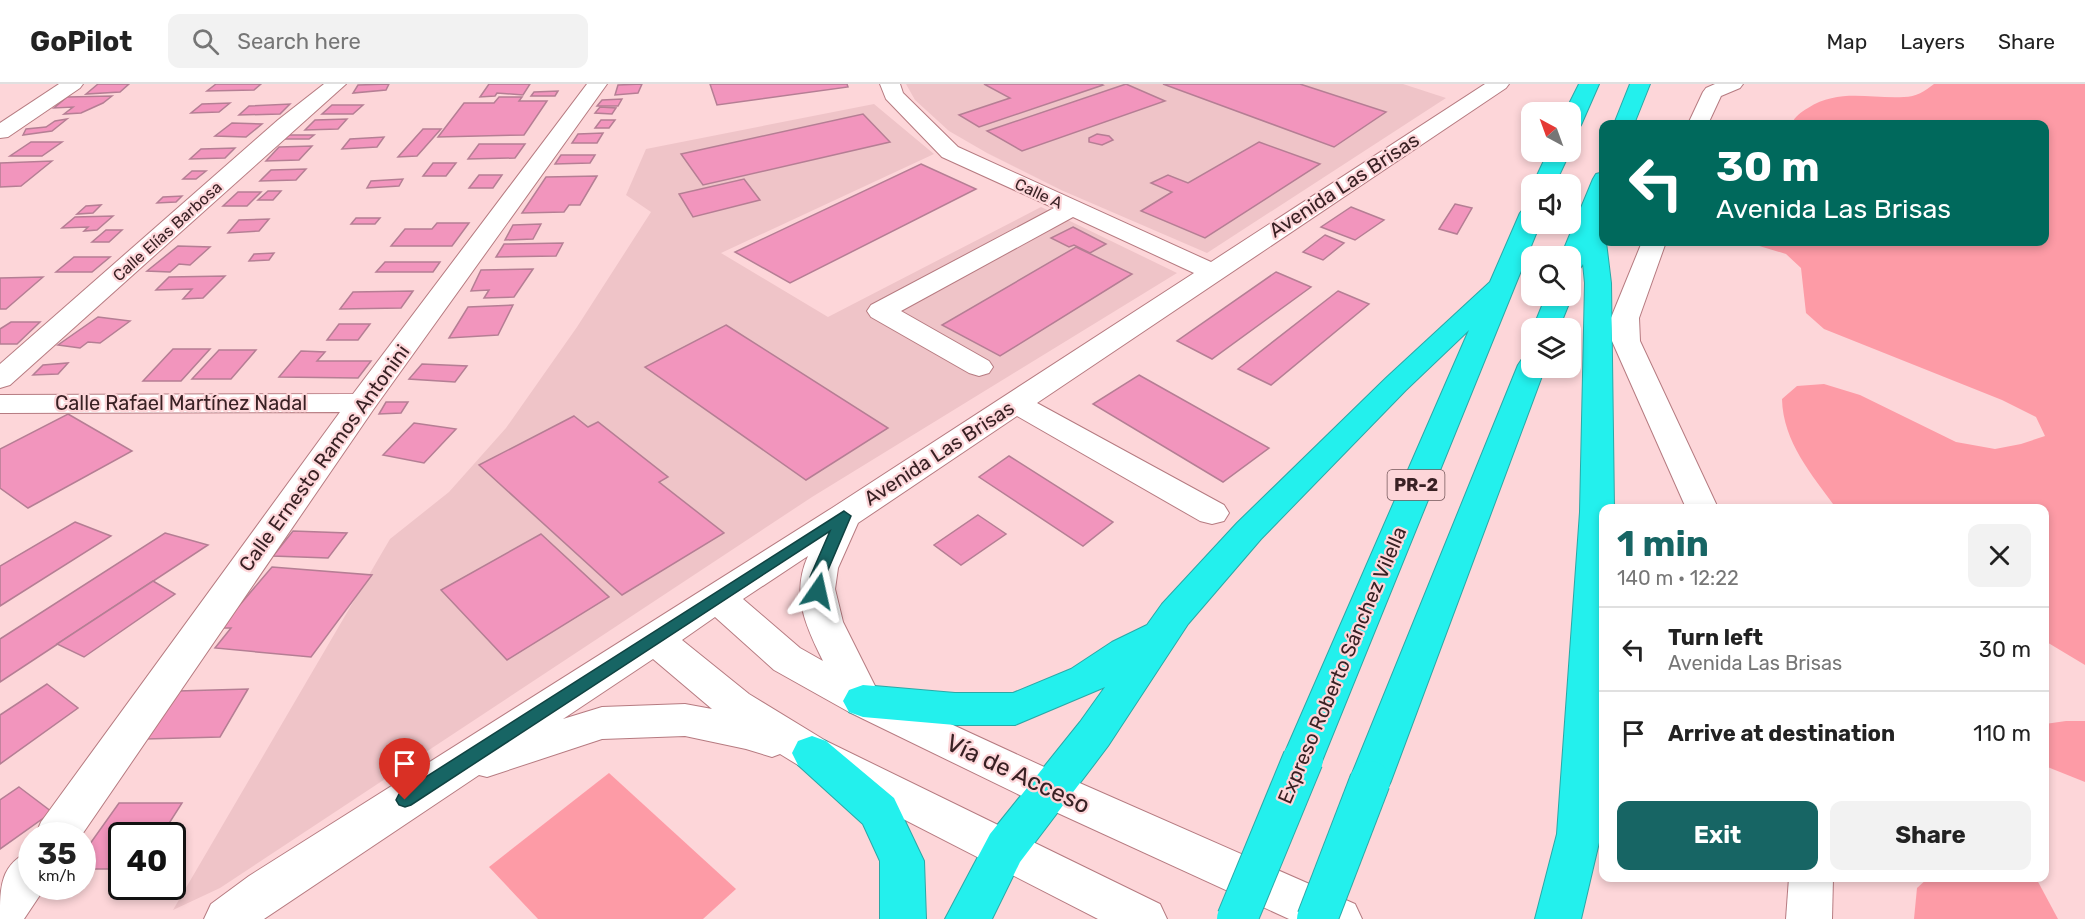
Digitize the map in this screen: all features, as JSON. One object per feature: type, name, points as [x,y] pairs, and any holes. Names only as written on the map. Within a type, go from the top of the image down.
[{"type":"highway","points":[[1581,102],[1589,84]]},
{"type":"highway","points":[[1626,120],[1640,84]]},
{"type":"highway","points":[[1578,246],[1599,192]]},
{"type":"highway","points":[[1558,919],[1579,834],[1597,512],[1598,283],[1591,212]]},
{"type":"highway","name":"Expreso Roberto Sánchez Vilella","points":[[1237,919],[1498,288],[1522,234]]},
{"type":"highway","points":[[968,919],[1005,848],[1094,734],[1175,614],[1249,531],[1396,384],[1498,288]]},
{"type":"highway","points":[[1317,919],[1527,378]]},
{"type":"highway","points":[[862,701],[955,709],[1015,709],[1085,680],[1125,652],[1160,635]]},
{"type":"highway","points":[[812,753],[879,811],[902,861],[903,919]]},
{"type":"street","points":[[0,132],[73,84]]},
{"type":"street","name":"Calle Elías Barbosa","points":[[0,379],[286,125],[336,84]]},
{"type":"street","name":"Calle Ernesto Ramos Antonini","points":[[66,822],[362,403],[597,84]]},
{"type":"street","name":"Calle A","points":[[890,84],[893,95],[950,152],[1212,272]]},
{"type":"street","name":"Avenida Las Brisas","points":[[227,919],[265,891],[844,516],[1499,84]]},
{"type":"street","points":[[1700,120],[1713,92],[1733,84]]},
{"type":"street","points":[[979,367],[880,310],[1072,208]]},
{"type":"street","points":[[1652,246],[1625,318],[1626,341],[1673,449],[1700,504]]},
{"type":"street","name":"Calle Rafael Martínez Nadal","points":[[0,404],[362,403]]},
{"type":"street","points":[[1015,403],[1212,513]]},
{"type":"street","points":[[844,516],[817,577],[819,606],[826,626],[862,701]]},
{"type":"street","name":"Vía de Acceso","points":[[716,597],[787,659],[862,701],[1051,790],[1339,919]]},
{"type":"street","points":[[654,638],[735,705],[812,753],[1144,919]]},
{"type":"street","points":[[445,773],[602,723],[685,720],[746,732],[812,753]]},
{"type":"street","points":[[1809,919],[1811,882]]},
{"type":"street","points":[[0,915],[18,890]]},
{"type":"shaded area","points":[[906,84],[1403,84],[1446,98],[1207,253],[1061,190],[987,153],[949,131],[915,100]]},
{"type":"shaded area","points":[[1934,84],[2085,84],[2085,665],[2049,643],[2049,504],[1833,504],[1800,457],[1787,430],[1782,399],[1797,386],[1824,384],[1860,395],[1956,442],[1995,449],[2045,436],[2036,417],[2002,400],[1824,329],[1806,313],[1801,268],[1786,254],[1759,246],[2049,246],[2049,120],[1794,120],[1803,111],[1831,98],[1843,96],[1908,97]]},
{"type":"shaded area","points":[[874,104],[934,154],[721,253],[828,317],[1041,207],[1177,273],[812,497],[220,888],[173,910],[179,900],[186,900],[186,888],[390,539],[449,492],[506,428],[577,327],[651,212],[626,195],[646,149]]},
{"type":"shaded area","points":[[2085,721],[2085,782],[2049,768],[2049,723]]},
{"type":"shaded area","points":[[609,773],[736,889],[703,919],[538,919],[489,867]]},
{"type":"shaded area","points":[[1924,882],[2038,882],[2058,919],[1914,919],[1917,888]]},
{"type":"building","points":[[98,84],[129,84],[120,92],[86,94]]},
{"type":"building","points":[[216,84],[261,84],[254,90],[207,91]]},
{"type":"building","points":[[389,84],[386,90],[353,93],[358,85]]},
{"type":"building","points":[[489,84],[530,84],[523,95],[497,93],[495,96],[480,97]]},
{"type":"building","points":[[642,84],[638,93],[615,95],[618,85]]},
{"type":"building","points":[[710,84],[847,84],[848,87],[717,105]]},
{"type":"building","points":[[984,84],[1103,85],[979,127],[959,115],[1010,98]]},
{"type":"building","points":[[1126,84],[1165,101],[1022,151],[987,131]]},
{"type":"building","points":[[1163,84],[1300,84],[1386,112],[1334,147]]},
{"type":"building","points":[[558,91],[555,96],[531,96],[534,92]]},
{"type":"building","points":[[112,96],[103,103],[81,113],[64,114],[73,107],[54,108],[67,97]]},
{"type":"building","points":[[499,97],[522,97],[519,101],[547,101],[524,135],[438,137],[464,103],[494,103]]},
{"type":"building","points":[[622,99],[618,106],[597,106],[602,100]]},
{"type":"building","points":[[230,103],[219,112],[191,113],[202,104]]},
{"type":"building","points":[[290,104],[280,114],[239,115],[249,106]]},
{"type":"building","points":[[332,105],[363,105],[353,114],[322,114]]},
{"type":"building","points":[[600,107],[616,108],[612,114],[595,113]]},
{"type":"building","points":[[863,114],[890,142],[703,185],[681,154]]},
{"type":"building","points":[[67,119],[52,131],[23,135],[26,129],[46,127],[55,121]]},
{"type":"building","points":[[347,119],[338,129],[305,130],[315,120]]},
{"type":"building","points":[[601,120],[615,120],[609,128],[595,128]]},
{"type":"building","points":[[232,123],[262,124],[246,137],[215,136]]},
{"type":"building","points":[[423,129],[441,129],[417,156],[398,157]]},
{"type":"building","points":[[603,133],[597,143],[572,143],[578,134]]},
{"type":"building","points":[[1097,134],[1109,136],[1113,140],[1102,145],[1089,142],[1089,138]]},
{"type":"building","points":[[287,135],[314,135],[309,139],[282,139]]},
{"type":"building","points":[[384,137],[377,147],[342,149],[350,139]]},
{"type":"building","points":[[31,142],[62,142],[42,156],[10,156]]},
{"type":"building","points":[[1259,142],[1320,164],[1205,238],[1141,211],[1172,192],[1151,183],[1168,175],[1188,183]]},
{"type":"building","points":[[479,144],[525,144],[515,158],[468,159]]},
{"type":"building","points":[[312,146],[299,160],[266,161],[279,147]]},
{"type":"building","points":[[235,148],[225,158],[190,159],[201,149]]},
{"type":"building","points":[[561,155],[595,155],[590,163],[555,164]]},
{"type":"building","points":[[52,161],[21,186],[0,187],[0,163]]},
{"type":"building","points":[[433,163],[456,163],[446,176],[423,176]]},
{"type":"building","points":[[921,164],[976,189],[790,283],[735,252]]},
{"type":"building","points":[[306,169],[296,180],[260,181],[271,170]]},
{"type":"building","points":[[192,171],[206,171],[196,179],[183,179]]},
{"type":"building","points":[[479,175],[502,175],[493,188],[469,188]]},
{"type":"building","points":[[597,176],[580,205],[569,205],[564,212],[522,213],[546,177]]},
{"type":"building","points":[[403,179],[399,186],[367,188],[371,181]]},
{"type":"building","points":[[744,179],[760,200],[693,217],[679,194]]},
{"type":"building","points":[[268,191],[281,191],[273,200],[258,200]]},
{"type":"building","points":[[238,192],[261,192],[247,206],[223,206]]},
{"type":"building","points":[[182,196],[176,202],[157,203],[163,197]]},
{"type":"building","points":[[1455,204],[1472,208],[1457,234],[1439,229]]},
{"type":"building","points":[[101,205],[93,213],[77,214],[86,206]]},
{"type":"building","points":[[1351,207],[1384,220],[1355,240],[1321,227]]},
{"type":"building","points":[[113,216],[97,230],[84,231],[88,227],[62,228],[75,217]]},
{"type":"building","points":[[356,218],[380,218],[375,224],[351,224]]},
{"type":"building","points":[[269,219],[259,231],[228,233],[239,220]]},
{"type":"building","points":[[437,223],[469,223],[452,246],[391,246],[405,229],[432,229]]},
{"type":"building","points":[[541,224],[533,239],[505,240],[513,225]]},
{"type":"building","points":[[1073,227],[1106,244],[1090,253],[1074,245],[1069,247],[1051,238]]},
{"type":"building","points":[[106,230],[122,230],[109,242],[92,242]]},
{"type":"building","points":[[1325,235],[1344,243],[1323,260],[1303,252]]},
{"type":"building","points":[[563,243],[556,256],[496,257],[504,244]]},
{"type":"building","points":[[178,246],[210,247],[190,265],[179,264],[170,272],[147,271]]},
{"type":"building","points":[[1076,247],[1132,274],[1000,356],[942,325]]},
{"type":"building","points":[[274,253],[269,260],[249,261],[254,254]]},
{"type":"building","points":[[74,257],[110,257],[92,272],[56,272]]},
{"type":"building","points":[[385,262],[440,262],[433,272],[376,272]]},
{"type":"building","points":[[533,269],[514,297],[484,298],[489,290],[471,291],[481,270]]},
{"type":"building","points":[[1276,272],[1311,287],[1212,359],[1177,341]]},
{"type":"building","points":[[225,276],[203,298],[183,299],[192,289],[156,290],[169,277]]},
{"type":"building","points":[[43,277],[6,309],[0,309],[0,278]]},
{"type":"building","points":[[413,291],[401,308],[340,309],[353,292]]},
{"type":"building","points":[[1338,291],[1369,304],[1271,385],[1238,369]]},
{"type":"building","points":[[513,305],[498,335],[449,338],[468,307]]},
{"type":"building","points":[[98,317],[130,321],[100,343],[88,342],[80,348],[58,345]]},
{"type":"building","points":[[11,322],[40,322],[17,344],[0,344],[0,329]]},
{"type":"building","points":[[339,324],[370,324],[358,340],[327,340]]},
{"type":"building","points":[[726,325],[888,428],[806,480],[645,367]]},
{"type":"building","points":[[173,349],[210,349],[181,381],[143,381]]},
{"type":"building","points":[[219,350],[256,350],[231,379],[192,379]]},
{"type":"building","points":[[301,351],[325,352],[317,361],[371,361],[358,378],[279,377]]},
{"type":"building","points":[[68,363],[58,374],[33,375],[43,365]]},
{"type":"building","points":[[422,364],[467,366],[455,382],[409,379]]},
{"type":"building","points":[[1139,375],[1269,448],[1223,482],[1093,404]]},
{"type":"building","points":[[386,402],[408,402],[401,413],[379,414]]},
{"type":"building","points":[[68,414],[132,451],[28,508],[0,488],[0,449]]},
{"type":"building","points":[[574,416],[588,427],[598,422],[668,477],[659,482],[724,533],[622,595],[479,465]]},
{"type":"building","points":[[414,423],[456,429],[424,463],[383,455]]},
{"type":"building","points":[[1009,456],[1113,522],[1083,546],[979,477]]},
{"type":"building","points":[[978,515],[1006,534],[961,565],[934,545]]},
{"type":"building","points":[[75,522],[111,536],[0,606],[0,566]]},
{"type":"building","points":[[293,531],[347,533],[328,558],[273,556]]},
{"type":"building","points":[[165,533],[208,545],[0,682],[0,639]]},
{"type":"building","points":[[541,534],[609,597],[507,660],[441,590]]},
{"type":"building","points":[[272,567],[372,575],[311,657],[215,648],[231,628],[220,628]]},
{"type":"building","points":[[153,581],[175,594],[84,657],[57,644]]},
{"type":"building","points":[[47,684],[78,708],[0,764],[0,715]]},
{"type":"building","points":[[248,689],[220,737],[146,739],[178,691]]},
{"type":"building","points":[[19,787],[52,812],[38,822],[18,822],[18,836],[0,849],[0,800]]},
{"type":"building","points":[[119,803],[182,803],[170,822],[108,822],[108,869],[96,869],[96,835]]},
{"type":"route","points":[[405,800],[844,516],[817,577],[818,591]]}]
